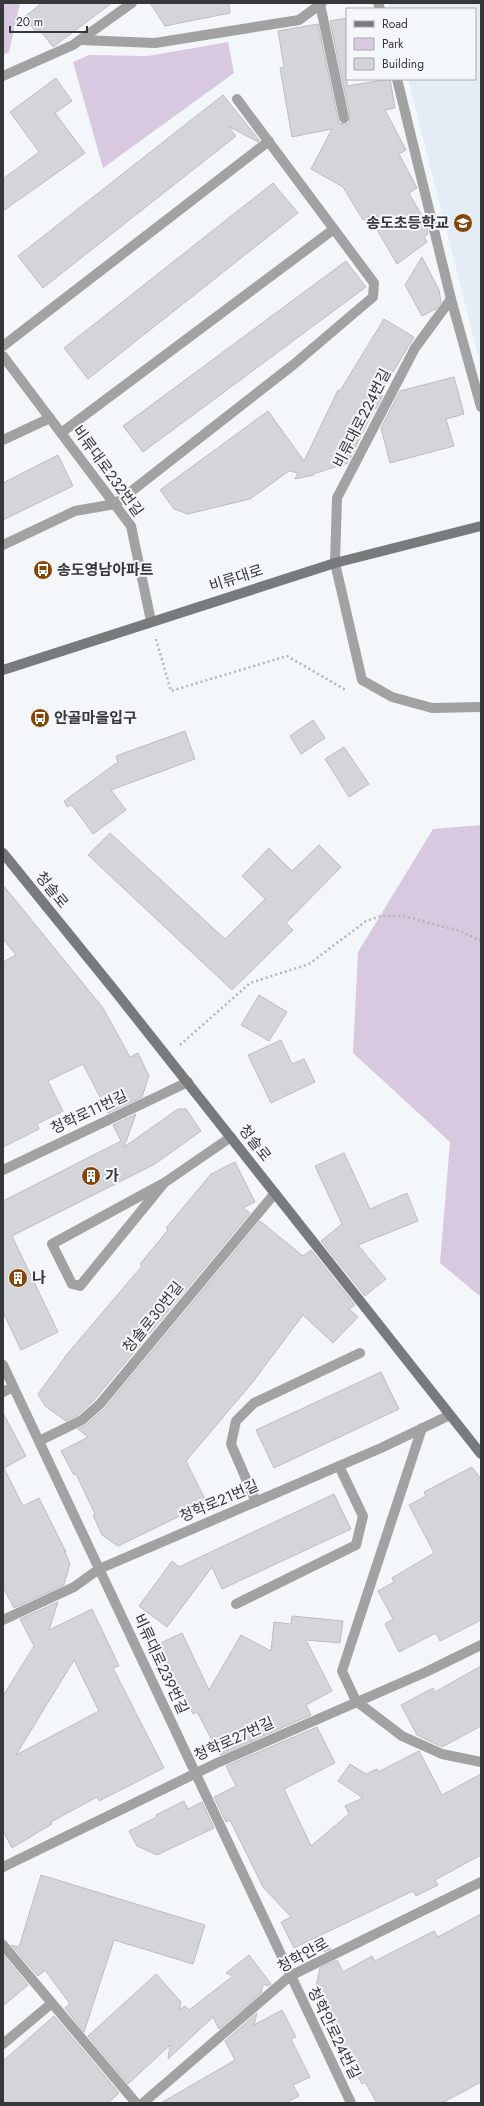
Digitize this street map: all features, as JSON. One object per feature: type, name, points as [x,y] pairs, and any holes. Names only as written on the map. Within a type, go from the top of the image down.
[{"type":"street","points":[[3,76],[73,45],[132,3]]},
{"type":"street","points":[[80,40],[155,43],[299,20],[321,3],[344,118]]},
{"type":"street","points":[[397,80],[451,299],[481,407]]},
{"type":"street","points":[[3,545],[75,511],[114,504],[293,365],[374,296],[374,283],[237,98]]},
{"type":"street","points":[[3,346],[269,141]]},
{"type":"street","points":[[62,433],[334,229]]},
{"type":"street","name":"비류대로224번길","points":[[451,299],[415,348],[337,498],[335,563],[362,680],[392,697],[432,708],[481,707]]},
{"type":"street","name":"비류대로232번길","points":[[3,356],[131,526],[151,621]]},
{"type":"street","points":[[3,440],[50,418]]},
{"type":"street","name":"비류대로","points":[[3,670],[151,621],[335,563],[481,526]]},
{"type":"street","name":"청솔로","points":[[3,853],[188,1082],[481,1454]]},
{"type":"street","name":"청학로11번길","points":[[3,1170],[188,1082]]},
{"type":"street","points":[[164,1183],[80,1286],[72,1284],[52,1244],[164,1183],[231,1137]]},
{"type":"street","name":"청솔로30번길","points":[[39,1441],[82,1420],[100,1404],[275,1193]]},
{"type":"street","points":[[256,1502],[231,1444],[236,1421],[254,1403],[360,1354]]},
{"type":"street","name":"비류대로239번길","points":[[3,1365],[290,1976]]},
{"type":"street","points":[[3,1392],[13,1387]]},
{"type":"street","name":"청학로21번길","points":[[3,1620],[74,1587],[99,1569],[339,1466],[450,1415]]},
{"type":"street","points":[[422,1428],[342,1671],[356,1701],[402,1736],[442,1754],[481,1762]]},
{"type":"street","points":[[236,1604],[356,1545],[363,1516],[339,1466]]},
{"type":"street","name":"청학로27번길","points":[[3,1867],[195,1773],[356,1701],[426,1672],[481,1645]]},
{"type":"street","name":"청학안로","points":[[143,2103],[290,1976],[481,1882]]},
{"type":"street","points":[[3,1945],[136,2103]]},
{"type":"street","name":"청학안로24번길","points":[[290,1976],[351,2103]]},
{"type":"street","points":[[3,2044],[52,2003]]},
{"type":"path","points":[[151,621],[171,691],[287,656],[347,690]]},
{"type":"path","points":[[168,1057],[250,983],[309,964],[366,921],[381,916],[403,916],[460,931],[481,941]]},
{"type":"shaded area","name":"송도초등학교","points":[[389,3],[481,3],[481,367],[408,80],[476,80],[476,8],[390,8]]},
{"type":"green space","points":[[3,3],[20,3],[9,52],[3,55]]},
{"type":"green space","points":[[228,42],[234,73],[103,168],[73,62],[89,55],[148,56]]},
{"type":"green space","points":[[481,825],[481,1297],[440,1263],[450,1142],[353,1053],[358,952],[433,829]]},
{"type":"building","points":[[42,3],[112,3],[53,47],[40,30],[36,32],[24,17]]},
{"type":"building","points":[[150,3],[229,3],[230,13],[165,26]]},
{"type":"building","points":[[346,18],[347,86],[390,80],[395,108],[385,110],[406,150],[399,154],[417,188],[409,193],[426,223],[428,234],[424,237],[427,242],[397,264],[369,216],[363,220],[343,187],[311,169],[332,129],[292,137],[280,68],[284,67],[278,31],[318,24],[339,123],[349,123],[350,117],[330,21]]},
{"type":"building","points":[[56,78],[72,101],[55,113],[85,153],[3,211],[3,179],[39,152],[10,112]]},
{"type":"building","points":[[223,95],[259,140],[258,142],[228,126],[236,136],[43,288],[18,256]]},
{"type":"building","points":[[273,183],[298,213],[88,379],[64,348]]},
{"type":"building","points":[[422,257],[439,290],[441,302],[436,309],[422,316],[405,285]]},
{"type":"building","points":[[346,261],[366,287],[143,452],[123,426]]},
{"type":"building","points":[[384,319],[414,337],[378,397],[383,395],[376,409],[375,407],[348,463],[313,474],[314,475],[295,479],[298,473],[289,471],[250,499],[188,514],[174,509],[160,490],[268,411],[304,461],[338,390],[340,391]]},
{"type":"building","points":[[454,377],[464,414],[446,419],[454,446],[390,463],[381,428],[400,391]]},
{"type":"building","points":[[58,455],[73,486],[3,520],[3,483]]},
{"type":"building","points":[[313,720],[325,738],[301,754],[290,736]]},
{"type":"building","points":[[185,731],[195,759],[111,790],[126,810],[93,834],[72,805],[67,807],[64,801],[118,762],[116,756]]},
{"type":"building","points":[[344,747],[369,784],[349,797],[325,759]]},
{"type":"building","points":[[110,833],[225,939],[265,899],[242,876],[269,848],[292,871],[319,845],[341,867],[286,923],[293,930],[232,990],[88,855]]},
{"type":"building","points":[[3,885],[103,1008],[130,1057],[138,1053],[149,1076],[142,1097],[108,1113],[83,1064],[48,1081],[63,1111],[37,1124],[39,1129],[3,1147],[3,962],[16,955],[3,939]]},
{"type":"building","points":[[259,995],[287,1012],[269,1041],[241,1025]]},
{"type":"building","points":[[281,1040],[292,1064],[304,1059],[315,1082],[271,1103],[248,1055]]},
{"type":"building","points":[[178,1109],[186,1109],[201,1131],[155,1164],[12,1236],[58,1332],[21,1350],[3,1312],[3,1201],[121,1141],[113,1125],[136,1114],[124,1147]]},
{"type":"building","points":[[344,1153],[370,1209],[407,1193],[418,1221],[358,1245],[386,1279],[365,1296],[321,1241],[342,1224],[315,1166]]},
{"type":"building","points":[[235,1162],[255,1202],[243,1208],[250,1213],[95,1399],[78,1415],[66,1421],[45,1406],[38,1394],[68,1353],[142,1266],[140,1264],[168,1230],[166,1228],[211,1174]]},
{"type":"building","points":[[260,1221],[303,1256],[311,1250],[355,1305],[349,1309],[358,1317],[333,1343],[303,1315],[252,1383],[186,1461],[207,1503],[118,1546],[102,1535],[93,1515],[95,1514],[76,1474],[74,1475],[61,1451],[88,1437],[78,1429],[86,1425],[105,1408]]},
{"type":"building","points":[[381,1372],[399,1409],[274,1468],[256,1430]]},
{"type":"building","points":[[3,1413],[26,1456],[4,1468],[23,1506],[39,1498],[66,1552],[64,1550],[70,1564],[64,1585],[14,1608],[3,1587]]},
{"type":"building","points":[[472,1467],[481,1479],[481,1620],[440,1641],[436,1633],[399,1652],[385,1624],[393,1619],[378,1591],[394,1582],[392,1578],[434,1553],[409,1505],[426,1496],[424,1492]]},
{"type":"building","points":[[334,1494],[351,1529],[222,1589],[212,1567],[167,1627],[139,1606],[172,1561],[179,1567]]},
{"type":"building","points":[[58,1602],[49,1630],[92,1609],[119,1666],[113,1668],[164,1768],[99,1801],[97,1797],[51,1822],[52,1824],[12,1848],[3,1831],[3,1696],[34,1646],[20,1619]],"holes":[[[74,1660],[99,1711],[16,1755]]]},
{"type":"building","points":[[292,1616],[343,1621],[340,1643],[306,1640],[332,1691],[306,1705],[311,1715],[220,1755],[197,1712],[193,1714],[178,1681],[170,1684],[152,1647],[182,1633],[209,1690],[241,1635],[271,1651],[274,1622],[291,1624]]},
{"type":"building","points":[[481,1666],[481,1726],[442,1747],[417,1735],[401,1705],[433,1688],[435,1692]]},
{"type":"building","points":[[317,1727],[335,1763],[284,1789],[311,1846],[349,1814],[345,1806],[363,1798],[338,1781],[350,1764],[366,1774],[377,1769],[378,1772],[419,1751],[442,1795],[481,1774],[481,1855],[435,1880],[438,1885],[416,1896],[413,1891],[294,1948],[281,1922],[291,1917],[263,1887],[230,1820],[226,1822],[214,1797],[236,1786],[226,1766]]},
{"type":"building","points":[[184,1801],[188,1809],[202,1802],[214,1828],[157,1855],[137,1846],[129,1831]]},
{"type":"building","points":[[41,1875],[205,1925],[193,1964],[114,1940],[84,2032],[65,2008],[70,2004],[45,1970],[38,1976],[11,1945],[19,1947]]},
{"type":"building","points":[[481,1914],[481,2082],[442,2103],[377,2103],[365,2082],[362,2084],[315,1991],[320,1968],[337,1960],[343,1972],[372,1956],[375,1961],[434,1931],[438,1937]]},
{"type":"building","points":[[326,1941],[331,1949],[324,1952]]},
{"type":"building","points":[[3,1955],[28,1985],[3,2006]]},
{"type":"building","points":[[249,1955],[271,1984],[268,1986],[263,1984],[261,1993],[219,2029],[213,2017],[168,2059],[170,2045],[128,2084],[88,2036],[156,1974],[181,2002],[179,2010],[185,2006],[189,2010],[233,1976],[226,1973]]},
{"type":"building","points":[[282,2010],[296,2037],[291,2039],[310,2077],[293,2085],[299,2096],[286,2103],[161,2103],[235,2060],[225,2041],[257,2013],[254,2025]]},
{"type":"building","points":[[54,2016],[119,2093],[108,2103],[3,2103],[3,2061]]},
{"type":"place","name":"송도초등학교","points":[[463,223]]},
{"type":"place","name":"송도영남아파트","points":[[43,570]]},
{"type":"place","name":"안골마을입구","points":[[40,718]]},
{"type":"place","name":"가","points":[[91,1176]]},
{"type":"place","name":"나","points":[[18,1278]]}]
